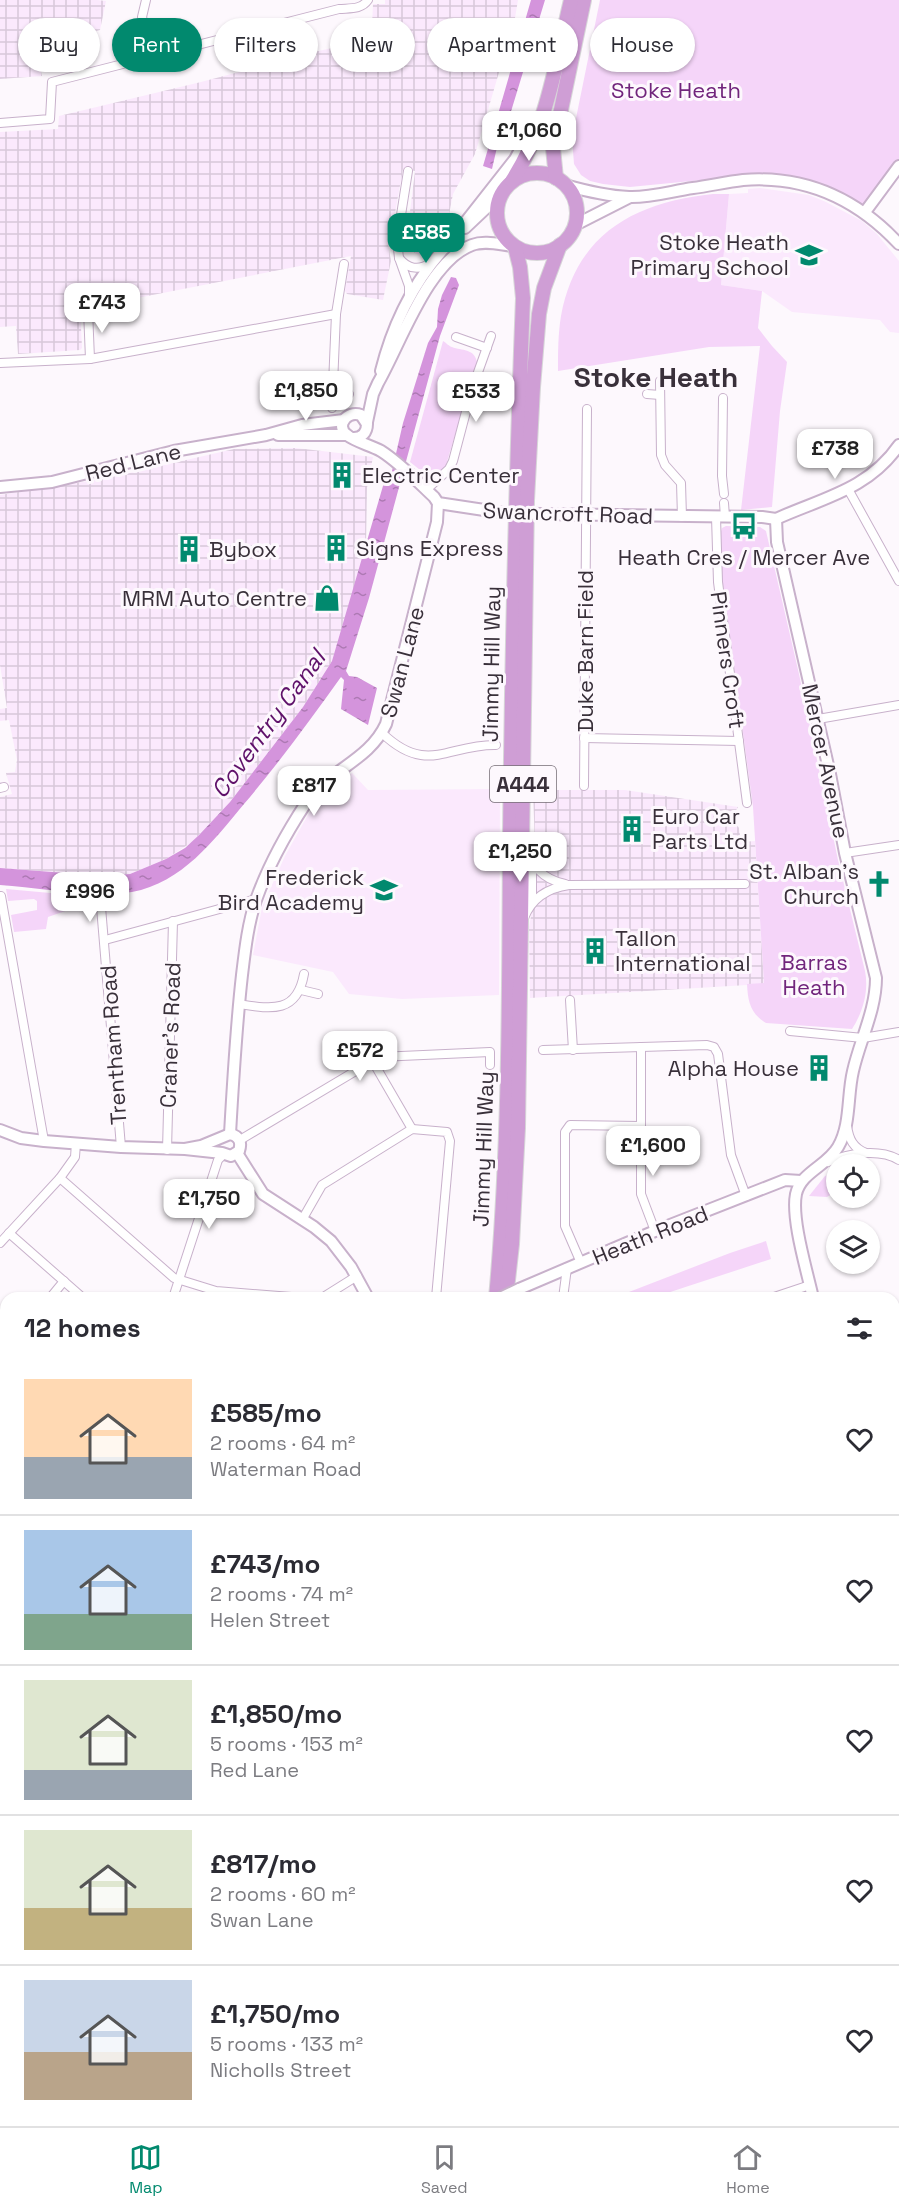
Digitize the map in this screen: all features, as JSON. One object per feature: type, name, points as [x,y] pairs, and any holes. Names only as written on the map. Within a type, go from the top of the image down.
[{"type":"highway","points":[[567,18],[571,0]]},
{"type":"highway","points":[[554,72],[541,123],[530,151],[497,207],[498,220],[504,235],[514,246],[528,252],[542,252],[560,245],[568,238],[575,225],[575,203],[561,182],[554,164],[553,148],[584,0]]},
{"type":"highway","points":[[510,184],[523,176],[536,173],[561,182]]},
{"type":"highway","name":"Jimmy Hill Way","points":[[507,1292],[512,1244],[518,1128],[527,500],[539,314],[544,288],[560,245]]},
{"type":"highway","name":"Jimmy Hill Way","points":[[498,1292],[507,1102],[514,568],[523,298],[520,267],[514,246]]},
{"type":"street","points":[[142,18],[146,0]]},
{"type":"street","points":[[202,43],[339,9],[359,8],[368,0]]},
{"type":"street","points":[[0,123],[50,119],[52,82],[112,66]]},
{"type":"street","points":[[445,248],[525,142],[551,72]]},
{"type":"street","points":[[865,212],[899,166]]},
{"type":"street","points":[[408,171],[397,240],[399,258],[410,286],[408,298]]},
{"type":"street","points":[[561,182],[598,194],[631,197],[744,180],[769,180],[824,190],[865,212],[899,244]]},
{"type":"street","points":[[378,383],[386,350],[408,298],[434,260],[510,184]]},
{"type":"street","points":[[575,225],[631,197]]},
{"type":"street","points":[[404,274],[419,282],[429,278],[459,251],[474,244],[514,246]]},
{"type":"street","points":[[399,258],[408,267],[414,269],[423,268],[434,260]]},
{"type":"street","points":[[350,437],[361,436],[366,432],[373,394],[378,383],[420,300],[446,262]]},
{"type":"street","points":[[332,408],[336,314],[344,264]]},
{"type":"street","points":[[88,310],[90,359]]},
{"type":"street","points":[[0,363],[90,359],[336,314]]},
{"type":"street","points":[[426,490],[449,469],[453,461],[472,389],[491,336]]},
{"type":"street","points":[[456,337],[487,348]]},
{"type":"street","points":[[660,381],[661,455],[665,465],[681,483],[682,517]]},
{"type":"street","points":[[332,393],[349,394]]},
{"type":"street","points":[[373,394],[349,416],[343,429],[350,437],[384,454],[438,503]]},
{"type":"street","points":[[647,394],[660,395]]},
{"type":"street","name":"Pinners Croft","points":[[723,398],[724,498],[720,517],[716,568],[747,803]]},
{"type":"street","name":"Duke Barn Field","points":[[584,786],[587,410]]},
{"type":"street","points":[[349,416],[361,415],[384,454]]},
{"type":"street","name":"Red Lane","points":[[0,488],[51,482],[174,451],[266,435],[349,416]]},
{"type":"street","name":"Red Lane","points":[[266,435],[350,437]]},
{"type":"street","points":[[776,519],[848,489],[868,476],[898,450]]},
{"type":"street","points":[[848,489],[899,581]]},
{"type":"street","name":"Swancroft Road","points":[[438,503],[504,513],[776,519]]},
{"type":"street","name":"Swan Lane","points":[[230,1138],[239,1004],[246,944],[256,899],[292,827],[313,793],[336,772],[368,751],[382,733],[391,708],[437,522],[438,503]]},
{"type":"street","name":"Mercer Avenue","points":[[776,519],[777,542],[818,719],[845,853],[876,978],[874,997],[853,1069],[844,1134],[832,1155],[801,1181]]},
{"type":"street","points":[[818,719],[899,705]]},
{"type":"street","points":[[382,733],[392,742],[410,752],[429,756],[441,756],[473,747],[496,745]]},
{"type":"street","points":[[584,738],[739,741]]},
{"type":"street","points":[[522,922],[532,895],[532,861],[523,818]]},
{"type":"street","points":[[845,853],[899,845]]},
{"type":"street","points":[[532,861],[537,870],[547,878],[569,885]]},
{"type":"street","points":[[528,908],[535,899],[548,891],[569,885],[745,884]]},
{"type":"street","points":[[2,896],[44,1141]]},
{"type":"street","points":[[105,940],[256,899]]},
{"type":"street","name":"Trentham Road","points":[[101,907],[121,1147]]},
{"type":"street","name":"Craner's Road","points":[[167,1150],[173,921]]},
{"type":"street","points":[[239,1004],[276,1007],[295,998],[301,990],[304,974]]},
{"type":"street","points":[[301,990],[318,994]]},
{"type":"street","points":[[570,1000],[573,1050]]},
{"type":"street","points":[[790,1031],[863,1038],[899,1032]]},
{"type":"street","points":[[543,1050],[707,1045],[714,1047],[718,1054],[731,1155],[746,1196]]},
{"type":"street","points":[[641,1047],[641,1194],[655,1231]]},
{"type":"street","points":[[223,1154],[219,1146],[230,1138],[379,1057],[490,1052],[490,1065]]},
{"type":"street","points":[[372,1060],[412,1129]]},
{"type":"street","points":[[847,1118],[852,1143],[859,1150],[891,1156],[899,1160]]},
{"type":"street","points":[[581,1263],[565,1226],[565,1132],[570,1125],[640,1126]]},
{"type":"street","points":[[302,1220],[322,1185],[412,1129],[447,1132],[450,1141],[437,1292]]},
{"type":"street","points":[[0,1130],[21,1138],[44,1141],[167,1150],[185,1149],[230,1138]]},
{"type":"street","points":[[185,1149],[231,1156],[237,1153],[240,1147],[230,1138]]},
{"type":"street","points":[[0,1244],[60,1178],[75,1157],[76,1143]]},
{"type":"street","points":[[237,1153],[262,1194],[331,1241],[357,1275],[365,1292]]},
{"type":"street","points":[[821,1165],[841,1157],[871,1153]]},
{"type":"street","points":[[175,1292],[218,1160],[223,1154]]},
{"type":"street","points":[[60,1178],[179,1280],[216,1291],[229,1292]]},
{"type":"street","name":"Heath Road","points":[[512,1292],[655,1231],[785,1180],[801,1181]]},
{"type":"street","points":[[801,1181],[796,1192],[795,1211],[812,1292]]},
{"type":"street","points":[[9,1233],[76,1292]]},
{"type":"street","points":[[564,1292],[567,1268]]},
{"type":"street","points":[[331,1292],[357,1275]]},
{"type":"street","points":[[55,1292],[64,1281]]},
{"type":"street","points":[[789,1292],[810,1285]]},
{"type":"street","points":[[0,1830],[0,1923]]},
{"type":"shaded area","points":[[0,0],[106,1],[100,30],[100,18],[18,18],[18,72],[41,72],[42,76],[0,79]]},
{"type":"shaded area","points":[[385,0],[518,0],[515,18],[427,18],[427,72],[499,72],[475,154],[453,194],[446,230],[423,255],[416,254],[406,244],[415,171],[403,169],[393,224],[387,237],[391,261],[383,300],[347,294],[345,291],[351,256],[132,299],[134,314],[96,320],[95,305],[80,306],[82,348],[80,350],[18,354],[16,326],[0,327],[0,132],[58,129],[59,116],[239,72],[318,72],[318,51],[330,48],[330,72],[415,72],[415,18],[372,18],[373,4],[385,4]]},
{"type":"shaded area","name":"Stoke Heath Primary School","points":[[760,188],[809,195],[862,221],[877,234],[899,261],[899,333],[890,332],[880,320],[792,312],[762,291],[721,285],[729,194],[748,193],[748,189]]},
{"type":"shaded area","points":[[296,448],[373,457],[367,488],[366,548],[332,661],[303,707],[230,802],[192,842],[166,859],[130,874],[105,876],[0,868],[0,797],[12,794],[6,773],[15,772],[17,760],[9,720],[0,721],[0,709],[7,708],[0,665],[0,495],[108,478],[234,449]]},
{"type":"shaded area","name":"Frederick Bird Academy","points":[[352,773],[368,790],[500,789],[499,995],[402,999],[349,994],[333,972],[253,955],[262,907],[285,856],[309,813],[321,798]]},
{"type":"shaded area","points":[[533,790],[625,790],[738,807],[732,817],[739,828],[741,842],[755,841],[764,984],[530,998],[529,927],[536,876]]},
{"type":"green space","name":"Stoke Heath","points":[[600,0],[899,0],[899,162],[864,206],[841,193],[810,182],[743,176],[630,187],[590,181],[581,175],[574,164],[572,138],[590,49],[590,72],[695,72],[695,18],[596,18]]},
{"type":"green space","points":[[729,194],[721,285],[762,291],[758,328],[787,362],[780,411],[772,507],[741,510],[760,346],[709,347],[558,371],[560,323],[569,287],[580,263],[595,243],[614,227],[635,214],[685,198]]},
{"type":"green space","points":[[443,341],[451,347],[470,352],[477,362],[446,465],[437,475],[429,477],[410,462]]},
{"type":"green space","name":"Barras Heath","points":[[726,526],[760,527],[766,531],[838,860],[865,971],[864,1001],[852,1029],[766,1023],[756,1015],[749,1002],[747,984],[764,983],[753,807],[721,570],[720,535],[722,528]]},
{"type":"green space","points":[[6,889],[106,898],[107,907],[75,910],[74,908],[48,917],[46,929],[14,932],[11,915],[37,910],[37,901],[34,899],[8,901]]},
{"type":"green space","points":[[825,1176],[826,1197],[809,1196]]},
{"type":"green space","points":[[766,1241],[771,1259],[670,1292],[629,1292]]},
{"type":"water","points":[[531,0],[545,0],[540,18],[526,18]]},
{"type":"water","points":[[510,72],[523,72],[505,131],[498,143],[492,169],[483,166]]},
{"type":"water","points":[[451,277],[456,278],[459,285],[440,336],[369,598],[346,671],[349,676],[357,677],[377,688],[368,725],[341,709],[344,680],[341,677],[270,773],[209,845],[182,870],[150,887],[132,892],[101,894],[0,885],[0,868],[105,876],[130,874],[166,859],[185,848],[230,802],[303,707],[332,661],[385,479],[392,471],[403,423],[428,343],[437,327],[442,295]]},
{"type":"place","name":"Stoke Heath Primary School","points":[[809,255]]},
{"type":"place","name":"Electric Center","points":[[342,475]]},
{"type":"place","name":"Heath Cres / Mercer Ave","points":[[744,526]]},
{"type":"place","name":"Signs Express","points":[[336,548]]},
{"type":"place","name":"Bybox","points":[[189,549]]},
{"type":"place","name":"MRM Auto Centre","points":[[327,598]]},
{"type":"place","name":"Euro Car Parts Ltd","points":[[632,829]]},
{"type":"place","name":"St. Alban's Church","points":[[879,884]]},
{"type":"place","name":"Frederick Bird Academy","points":[[384,890]]},
{"type":"place","name":"Tallon International","points":[[595,951]]},
{"type":"place","name":"Alpha House","points":[[819,1068]]},
{"type":"district","name":"Stoke Heath","points":[[656,377]]},
{"type":"water label","name":"Coventry Canal","points":[[268,724]]}]
